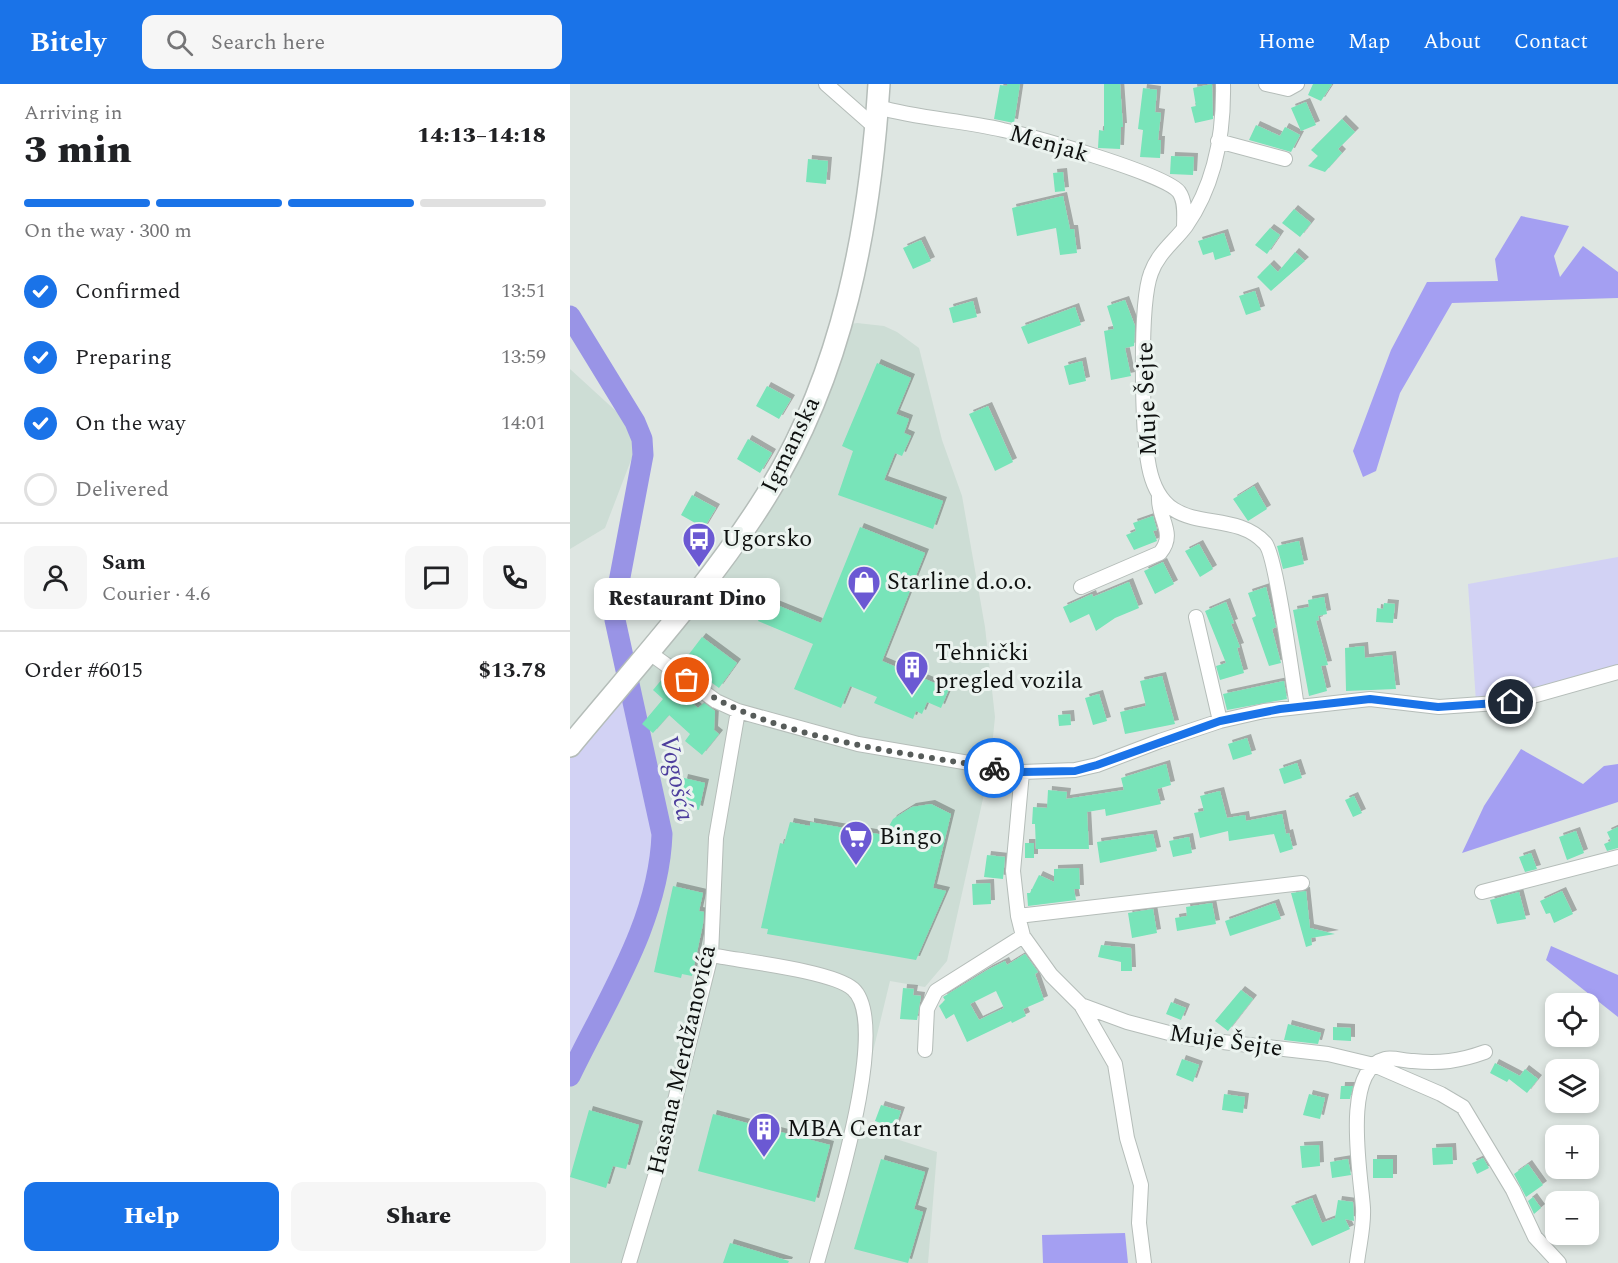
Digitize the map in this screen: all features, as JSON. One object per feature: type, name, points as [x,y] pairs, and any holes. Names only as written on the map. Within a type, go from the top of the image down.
[{"type":"main road","name":"Igmanska","points":[[570,746],[736,542],[763,502],[788,458],[818,393],[837,341],[855,268],[877,117],[879,84]]},
{"type":"street","points":[[826,84],[877,117]]},
{"type":"street","name":"Muje Šejte","points":[[1223,84],[1218,141],[1210,182],[1203,200],[1184,228],[1160,254],[1150,273],[1146,295],[1149,469],[1168,506],[1181,515],[1246,528],[1267,544],[1278,592],[1297,707]]},
{"type":"street","points":[[1266,84],[1288,89],[1298,84]]},
{"type":"street","name":"Menjak","points":[[877,117],[912,117],[1004,130],[1136,170],[1172,186],[1179,193],[1184,207],[1184,228]]},
{"type":"street","points":[[1218,141],[1285,159]]},
{"type":"street","points":[[1081,587],[1160,553],[1167,544],[1169,533],[1158,505],[1159,491]]},
{"type":"street","points":[[1197,617],[1220,721]]},
{"type":"street","points":[[647,651],[716,701],[738,711],[858,744],[1022,772],[1075,771],[1220,721],[1297,707],[1370,699],[1438,707],[1500,703],[1618,672]]},
{"type":"street","name":"Hasana Merdžanovića","points":[[629,1263],[662,1153],[711,955],[717,838],[738,711]]},
{"type":"street","name":"Muje Šejte","points":[[1022,772],[1013,871],[1018,916],[1023,936],[1051,975],[1081,1005],[1115,1064],[1127,1138],[1141,1185],[1139,1223],[1144,1263]]},
{"type":"street","points":[[1482,892],[1618,857]]},
{"type":"street","points":[[1018,916],[1302,883]]},
{"type":"street","points":[[925,1050],[927,1009],[936,991],[1023,936]]},
{"type":"street","points":[[711,955],[841,981],[856,992],[865,1008],[863,1068],[855,1126],[817,1263]]},
{"type":"street","name":"Muje Šejte","points":[[1081,1005],[1137,1025],[1188,1038],[1328,1054],[1374,1065],[1441,1094],[1463,1107],[1513,1190],[1535,1237],[1559,1263]]},
{"type":"street","name":"Muje Šejte","points":[[1374,1065],[1386,1058],[1454,1062],[1485,1052]]},
{"type":"street","points":[[1357,1263],[1363,1222],[1359,1168],[1359,1089],[1374,1065]]},
{"type":"shaded area","points":[[1521,216],[1569,226],[1554,256],[1560,277],[1583,246],[1618,272],[1618,298],[1452,303],[1400,393],[1376,471],[1363,477],[1353,451],[1391,350],[1427,282],[1498,281],[1495,259]]},
{"type":"shaded area","points":[[857,323],[884,326],[897,332],[919,348],[942,440],[962,496],[985,627],[995,717],[990,767],[947,961],[925,987],[890,981],[855,1126],[937,1152],[928,1263],[570,1263],[570,1076],[643,928],[661,859],[662,834],[626,678],[736,542],[841,326]]},
{"type":"shaded area","points":[[570,369],[641,434],[605,528],[570,549]]},
{"type":"shaded area","points":[[1618,557],[1618,667],[1513,696],[1476,702],[1468,584]]},
{"type":"shaded area","points":[[626,678],[662,834],[659,866],[652,898],[629,959],[570,1076],[570,741]]},
{"type":"shaded area","points":[[1521,749],[1583,784],[1604,766],[1618,764],[1618,802],[1462,853],[1484,806]]},
{"type":"shaded area","points":[[1551,946],[1618,975],[1618,1017],[1599,1002],[1599,993],[1588,993],[1546,960]]},
{"type":"shaded area","points":[[1125,1233],[1128,1263],[1043,1263],[1042,1235]]},
{"type":"building","points":[[1007,84],[1020,84],[1014,123],[994,119],[1000,85],[1007,86]]},
{"type":"building","points":[[1104,84],[1120,84],[1123,127],[1121,127],[1120,149],[1098,148],[1099,130],[1104,131]]},
{"type":"building","points":[[1212,84],[1213,119],[1195,123],[1191,107],[1196,106],[1193,88]]},
{"type":"building","points":[[1313,84],[1332,84],[1321,101],[1308,95]]},
{"type":"building","points":[[1143,88],[1157,90],[1155,112],[1161,113],[1158,140],[1161,140],[1160,158],[1140,157],[1143,130],[1138,129]]},
{"type":"building","points":[[1306,102],[1316,125],[1301,131],[1291,108]]},
{"type":"building","points":[[1342,119],[1355,132],[1338,149],[1342,153],[1325,172],[1308,166],[1318,156],[1311,150]]},
{"type":"building","points":[[1256,125],[1280,136],[1285,127],[1300,135],[1291,152],[1249,140]]},
{"type":"building","points":[[1171,156],[1194,157],[1193,175],[1170,174]]},
{"type":"building","points":[[808,159],[828,161],[826,184],[806,182]]},
{"type":"building","points":[[1063,172],[1065,191],[1055,192],[1053,173]]},
{"type":"building","points":[[1063,196],[1070,229],[1074,229],[1077,253],[1060,255],[1056,228],[1017,236],[1012,208]]},
{"type":"building","points":[[1294,209],[1311,223],[1300,237],[1282,223]]},
{"type":"building","points":[[1270,228],[1280,235],[1267,254],[1255,245]]},
{"type":"building","points":[[1224,233],[1231,255],[1215,260],[1213,252],[1203,255],[1198,241]]},
{"type":"building","points":[[921,240],[931,261],[913,269],[903,248]]},
{"type":"building","points":[[1295,252],[1305,261],[1271,291],[1257,277],[1270,264],[1278,272]]},
{"type":"building","points":[[1255,291],[1261,310],[1246,315],[1239,296]]},
{"type":"building","points":[[1125,300],[1135,326],[1134,346],[1125,348],[1131,376],[1111,380],[1104,331],[1114,329],[1107,306]]},
{"type":"building","points":[[973,301],[977,317],[953,323],[949,308]]},
{"type":"building","points":[[1075,307],[1081,325],[1028,344],[1021,327]]},
{"type":"building","points":[[1082,361],[1086,381],[1069,385],[1064,366]]},
{"type":"building","points":[[877,363],[911,378],[896,414],[909,419],[904,433],[911,436],[902,456],[895,453],[884,480],[943,501],[933,529],[838,495],[853,451],[842,446]]},
{"type":"building","points":[[767,386],[791,399],[779,419],[756,406]]},
{"type":"building","points":[[988,406],[1013,462],[995,471],[969,414]]},
{"type":"building","points":[[748,439],[772,453],[760,473],[737,459]]},
{"type":"building","points":[[1254,486],[1267,509],[1248,521],[1233,499]]},
{"type":"building","points":[[692,495],[716,508],[704,528],[681,515]]},
{"type":"building","points":[[1153,516],[1157,530],[1153,531],[1157,541],[1134,550],[1126,535],[1136,531],[1133,523]]},
{"type":"building","name":"Starline d.o.o.","points":[[860,527],[925,553],[882,661],[949,689],[941,708],[927,702],[922,714],[916,711],[913,719],[874,703],[877,697],[850,686],[841,708],[794,689],[813,644],[758,621],[767,601],[821,623]]},
{"type":"building","points":[[1299,541],[1304,564],[1283,569],[1277,546]]},
{"type":"building","points":[[1199,544],[1213,569],[1200,577],[1185,551]]},
{"type":"building","points":[[1163,562],[1174,584],[1155,594],[1144,571]]},
{"type":"building","points":[[1129,582],[1139,608],[1115,618],[1096,631],[1089,614],[1070,623],[1063,607],[1092,594],[1093,597]]},
{"type":"building","points":[[1266,587],[1276,627],[1272,629],[1281,663],[1269,666],[1252,618],[1256,616],[1248,593]]},
{"type":"building","points":[[1324,597],[1327,614],[1318,616],[1319,620],[1316,621],[1328,665],[1321,666],[1327,691],[1309,696],[1293,610],[1309,607],[1308,600]]},
{"type":"building","points":[[1226,602],[1234,623],[1231,624],[1240,647],[1237,648],[1244,673],[1220,680],[1216,666],[1226,663],[1205,611]]},
{"type":"building","points":[[1384,603],[1395,604],[1393,623],[1376,622],[1377,608],[1383,609]]},
{"type":"building","points":[[702,637],[737,663],[719,688],[683,662]]},
{"type":"building","points":[[1364,646],[1365,658],[1392,655],[1396,689],[1346,691],[1345,648]]},
{"type":"building","points":[[1162,676],[1175,724],[1125,734],[1120,712],[1146,706],[1140,681]]},
{"type":"building","points":[[663,678],[698,708],[704,703],[715,711],[714,730],[719,734],[702,755],[685,741],[690,734],[669,715],[653,733],[642,724],[663,699],[653,690]]},
{"type":"building","points":[[1284,681],[1287,699],[1227,710],[1223,694]]},
{"type":"building","points":[[1099,694],[1107,721],[1093,725],[1085,698]]},
{"type":"building","points":[[1070,714],[1071,725],[1059,726],[1058,715]]},
{"type":"building","points":[[1247,738],[1252,754],[1233,760],[1228,744]]},
{"type":"building","points":[[1297,763],[1302,778],[1284,784],[1279,769]]},
{"type":"building","points":[[1166,764],[1171,785],[1157,789],[1161,804],[1106,816],[1105,809],[1087,812],[1089,849],[1036,849],[1035,824],[1032,824],[1033,807],[1047,808],[1048,790],[1067,792],[1066,799],[1124,790],[1121,778]]},
{"type":"building","points":[[684,778],[705,783],[699,810],[678,804]]},
{"type":"building","points":[[1220,791],[1227,818],[1245,815],[1246,821],[1282,814],[1286,834],[1289,833],[1293,849],[1280,853],[1274,834],[1229,841],[1228,831],[1200,838],[1194,813],[1204,811],[1200,796]]},
{"type":"building","points":[[1354,796],[1362,813],[1353,817],[1345,800]]},
{"type":"building","name":"Bingo","points":[[931,804],[951,814],[933,888],[946,891],[916,960],[767,934],[768,929],[761,928],[780,843],[784,844],[790,822],[810,826],[810,822],[884,835],[893,819],[912,807]]},
{"type":"building","points":[[1618,827],[1618,848],[1607,851],[1604,844],[1611,841],[1607,832]]},
{"type":"building","points":[[1576,831],[1584,853],[1567,860],[1559,837]]},
{"type":"building","points":[[1153,834],[1157,851],[1100,863],[1097,842]]},
{"type":"building","points":[[1189,837],[1192,853],[1173,857],[1169,841]]},
{"type":"building","points":[[1025,843],[1034,843],[1034,858],[1025,858]]},
{"type":"building","points":[[1531,853],[1537,869],[1525,872],[1519,857]]},
{"type":"building","points":[[987,855],[1005,857],[1003,879],[984,877]]},
{"type":"building","points":[[1079,868],[1080,889],[1074,889],[1076,900],[1028,906],[1027,893],[1030,893],[1039,875],[1054,882],[1054,869]]},
{"type":"building","points":[[990,883],[991,904],[973,905],[972,884]]},
{"type":"building","points":[[673,886],[703,893],[699,911],[704,912],[703,924],[692,976],[682,974],[681,978],[654,972]]},
{"type":"building","points":[[1306,891],[1310,928],[1335,934],[1311,938],[1312,945],[1306,947],[1291,893]]},
{"type":"building","points":[[1562,891],[1573,914],[1554,923],[1550,913],[1546,914],[1540,901]]},
{"type":"building","points":[[1519,892],[1526,919],[1497,924],[1490,900]]},
{"type":"building","points":[[1212,903],[1216,924],[1177,931],[1175,918],[1187,916],[1186,907]]},
{"type":"building","points":[[1275,903],[1281,919],[1230,936],[1225,921]]},
{"type":"building","points":[[1153,909],[1157,933],[1132,938],[1128,913]]},
{"type":"building","points":[[1101,945],[1131,948],[1132,971],[1121,971],[1121,962],[1098,957]]},
{"type":"building","points":[[1025,954],[1038,972],[1035,974],[1044,1000],[1023,1009],[1026,1016],[967,1042],[954,1014],[946,1019],[939,1006],[945,1000],[943,997],[1005,961],[1007,965]],"holes":[[[996,991],[1004,1008],[979,1020],[970,1004]]]},
{"type":"building","points":[[903,988],[914,989],[913,995],[921,996],[917,1020],[900,1019]]},
{"type":"building","points":[[1241,990],[1253,999],[1228,1031],[1215,1021]]},
{"type":"building","points":[[1171,1002],[1186,1008],[1181,1020],[1166,1014]]},
{"type":"building","points":[[1288,1024],[1321,1033],[1318,1044],[1284,1040]]},
{"type":"building","points":[[1333,1027],[1351,1028],[1351,1041],[1333,1040]]},
{"type":"building","points":[[1182,1059],[1199,1065],[1193,1082],[1176,1075]]},
{"type":"building","points":[[1495,1063],[1520,1076],[1525,1069],[1538,1079],[1527,1093],[1509,1079],[1507,1082],[1490,1073]]},
{"type":"building","points":[[1341,1086],[1353,1086],[1350,1099],[1340,1099]]},
{"type":"building","points":[[1224,1094],[1245,1097],[1243,1113],[1222,1110]]},
{"type":"building","points":[[1309,1094],[1325,1098],[1320,1119],[1303,1115]]},
{"type":"building","points":[[881,1105],[901,1111],[895,1128],[875,1121]]},
{"type":"building","points":[[589,1110],[639,1125],[626,1169],[613,1166],[606,1188],[570,1177]]},
{"type":"building","name":"MBA Centar","points":[[713,1114],[830,1145],[815,1202],[698,1171]]},
{"type":"building","points":[[1319,1145],[1320,1166],[1302,1168],[1300,1146]]},
{"type":"building","points":[[1452,1147],[1453,1164],[1433,1165],[1432,1148]]},
{"type":"building","points":[[1483,1158],[1489,1168],[1477,1174],[1472,1163]]},
{"type":"building","points":[[881,1159],[925,1172],[914,1209],[923,1212],[908,1263],[854,1249]]},
{"type":"building","points":[[1348,1159],[1351,1175],[1332,1178],[1330,1162]]},
{"type":"building","points":[[1373,1159],[1393,1159],[1393,1178],[1373,1178]]},
{"type":"building","points":[[1528,1164],[1543,1185],[1526,1197],[1514,1174]]},
{"type":"building","points":[[1533,1197],[1541,1208],[1534,1214],[1528,1201]]},
{"type":"building","points":[[1312,1198],[1322,1223],[1335,1218],[1338,1200],[1353,1202],[1354,1221],[1345,1219],[1350,1229],[1312,1246],[1291,1206]]},
{"type":"building","points":[[730,1243],[789,1261],[788,1263],[723,1263]]},
{"type":"waterway","name":"Vogošća","points":[[570,316],[635,422],[642,439],[643,455],[616,598],[615,620],[662,834],[659,866],[652,898],[641,928],[615,989],[570,1076]]},
{"type":"way so far","points":[[687,680],[716,701],[738,711],[782,724],[858,744],[994,768]]},
{"type":"place","name":"Ugorsko","points":[[699,568]]},
{"type":"place","name":"Starline d.o.o.","points":[[864,611]]},
{"type":"place","name":"Restaurant Dino","points":[[687,680]]},
{"type":"place","name":"Tehnički pregled vozila","points":[[912,696]]},
{"type":"place","name":"Bingo","points":[[856,866]]},
{"type":"place","name":"MBA Centar","points":[[764,1158]]},
{"type":"route","points":[[994,768],[1022,772],[1075,771],[1220,721],[1264,711],[1370,699],[1438,707],[1511,702]]}]
